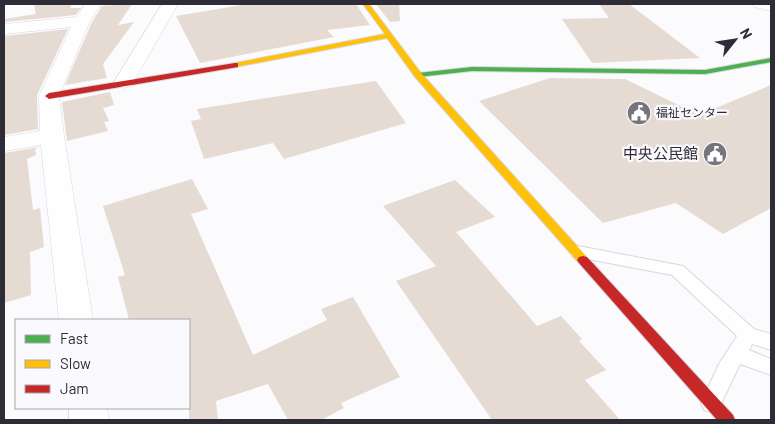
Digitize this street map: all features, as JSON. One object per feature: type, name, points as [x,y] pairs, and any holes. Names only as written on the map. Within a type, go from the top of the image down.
[{"type":"street","points":[[124,82],[170,4]]},
{"type":"street","points":[[366,4],[418,75],[726,420]]},
{"type":"street","points":[[760,4],[771,6]]},
{"type":"street","points":[[4,29],[88,12]]},
{"type":"street","points":[[76,319],[52,136],[49,96],[88,12]]},
{"type":"street","points":[[49,96],[241,64],[388,36]]},
{"type":"street","points":[[418,75],[472,69],[705,72],[771,60]]},
{"type":"street","points":[[4,144],[52,136]]},
{"type":"lane","points":[[576,252],[677,270],[748,335],[771,342]]},
{"type":"lane","points":[[711,403],[748,335]]},
{"type":"lane","points":[[736,354],[771,367]]},
{"type":"building","points":[[34,4],[70,4],[71,8],[81,8],[76,15],[4,22],[4,19],[36,14]]},
{"type":"building","points":[[132,4],[118,25],[134,22],[103,64],[107,78],[65,85],[92,22],[102,6]]},
{"type":"building","points":[[248,4],[356,4],[370,25],[327,30],[334,37],[200,63],[176,16]]},
{"type":"building","points":[[376,4],[399,4],[400,21],[390,22]]},
{"type":"building","points":[[599,4],[629,4],[700,58],[592,63],[562,19],[609,18]]},
{"type":"building","points":[[68,29],[37,95],[38,129],[4,135],[4,36]]},
{"type":"building","points":[[550,78],[625,79],[699,115],[771,85],[771,208],[723,234],[676,203],[603,223],[479,101]]},
{"type":"building","points":[[376,81],[406,123],[284,159],[273,143],[204,159],[191,121],[201,119],[197,109]]},
{"type":"building","points":[[110,92],[114,105],[103,108],[109,121],[104,122],[108,131],[67,141],[62,102]]},
{"type":"building","points":[[39,147],[35,149],[36,155],[27,159],[33,210],[40,208],[44,247],[30,252],[31,295],[4,303],[4,153]]},
{"type":"building","points":[[192,179],[208,209],[191,214],[253,355],[327,320],[321,309],[353,297],[400,377],[341,403],[344,408],[321,420],[288,420],[268,384],[216,401],[218,420],[189,420],[190,319],[129,319],[118,277],[125,275],[103,206]]},
{"type":"building","points":[[455,180],[495,217],[456,232],[537,326],[561,316],[582,339],[579,341],[606,370],[585,380],[620,420],[492,420],[396,281],[436,266],[383,206]]},
{"type":"traffic: fast","points":[[418,75],[472,69],[705,72],[771,60]]},
{"type":"traffic: slow","points":[[366,4],[418,75],[583,260]]},
{"type":"traffic: slow","points":[[235,65],[388,36]]},
{"type":"traffic: jam","points":[[49,96],[235,65]]},
{"type":"traffic: jam","points":[[583,260],[727,420]]},
{"type":"place","name":"福祉センター","points":[[639,113]]},
{"type":"place","name":"中央公民館","points":[[715,154]]}]
